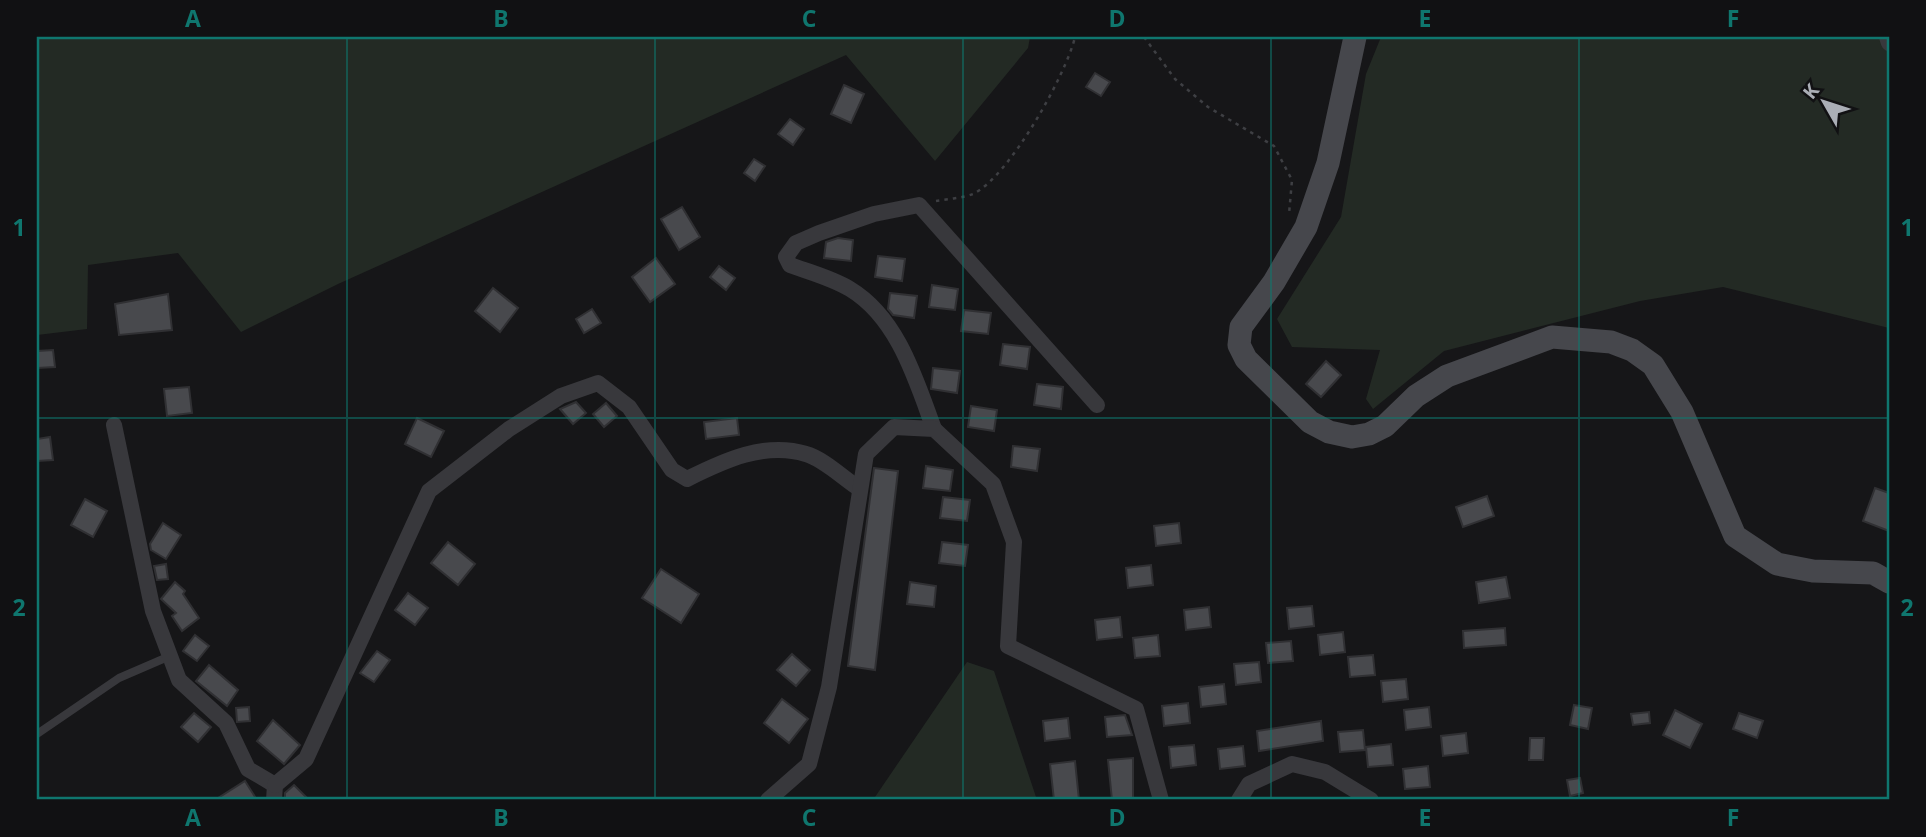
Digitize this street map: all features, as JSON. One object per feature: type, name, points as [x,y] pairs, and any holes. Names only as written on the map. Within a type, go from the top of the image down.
[{"type":"street","points":[[1355,37],[1328,163],[1306,227],[1274,282],[1241,327],[1239,345],[1254,366],[1310,422],[1329,432],[1352,437],[1385,426],[1416,396],[1447,376],[1552,337],[1611,342],[1632,350],[1653,365],[1682,412],[1734,536],[1777,564],[1813,571],[1873,573],[1889,582]]},
{"type":"street","points":[[1887,37],[1889,43]]},
{"type":"street","points":[[1097,405],[919,205],[874,214],[819,233],[796,243],[786,257],[790,265],[849,289],[875,309],[901,348],[934,429],[993,484],[1014,542],[1008,646],[1136,709],[1161,800]]},
{"type":"street","points":[[114,425],[153,611],[179,680],[226,723],[248,769],[274,793],[306,759],[429,491],[509,429],[561,396],[598,383],[629,407],[672,470],[687,479],[726,460],[771,449],[807,454],[860,489]]},
{"type":"street","points":[[768,800],[809,764],[829,687],[866,454],[894,427],[934,429]]},
{"type":"street","points":[[1238,800],[1249,784],[1292,764],[1325,772],[1370,800]]},
{"type":"lane","points":[[37,734],[119,678],[170,656]]},
{"type":"path","points":[[919,205],[974,193],[1010,159],[1047,103],[1071,52],[1075,37]]},
{"type":"path","points":[[1144,37],[1175,79],[1208,107],[1273,146],[1292,180],[1289,216]]},
{"type":"shaded area","points":[[37,37],[1030,37],[1028,48],[935,161],[846,55],[338,284],[241,332],[178,253],[88,265],[87,329],[37,335]]},
{"type":"shaded area","points":[[1381,37],[1889,37],[1889,328],[1723,287],[1640,301],[1444,351],[1373,409],[1366,399],[1380,350],[1292,347],[1277,319],[1341,217],[1366,74]]},
{"type":"shaded area","points":[[967,662],[994,671],[1037,800],[873,800]]},
{"type":"building","points":[[1095,73],[1110,82],[1101,96],[1086,87]]},
{"type":"building","points":[[844,85],[864,94],[851,123],[831,114]]},
{"type":"building","points":[[790,119],[804,129],[793,145],[778,134]]},
{"type":"building","points":[[754,159],[765,166],[755,181],[744,173]]},
{"type":"building","points":[[682,207],[700,237],[679,250],[661,219]]},
{"type":"building","points":[[838,238],[853,240],[851,261],[824,258],[826,242]]},
{"type":"building","points":[[878,256],[905,259],[902,281],[875,277]]},
{"type":"building","points":[[656,258],[675,284],[650,302],[632,277]]},
{"type":"building","points":[[719,266],[735,278],[726,290],[710,277]]},
{"type":"building","points":[[932,285],[958,289],[955,310],[929,307]]},
{"type":"building","points":[[493,288],[518,308],[500,332],[475,311]]},
{"type":"building","points":[[890,293],[917,296],[914,318],[893,315],[888,309]]},
{"type":"building","points":[[168,294],[172,330],[119,335],[115,304]]},
{"type":"building","points":[[592,309],[601,323],[584,333],[576,319]]},
{"type":"building","points":[[964,310],[991,313],[988,334],[961,331]]},
{"type":"building","points":[[1003,344],[1030,347],[1027,369],[1000,365]]},
{"type":"building","points":[[53,350],[55,367],[37,368],[37,351]]},
{"type":"building","points":[[1326,361],[1341,375],[1321,397],[1306,384]]},
{"type":"building","points":[[933,368],[960,371],[957,393],[931,389]]},
{"type":"building","points":[[1037,384],[1063,387],[1061,409],[1034,405]]},
{"type":"building","points":[[189,387],[192,413],[167,416],[164,389]]},
{"type":"building","points":[[576,402],[586,413],[573,424],[560,409]]},
{"type":"building","points":[[606,403],[617,416],[604,427],[593,414]]},
{"type":"building","points":[[971,406],[997,410],[994,431],[968,427]]},
{"type":"building","points":[[417,418],[444,431],[431,457],[405,444]]},
{"type":"building","points":[[737,418],[739,435],[706,439],[704,422]]},
{"type":"building","points":[[50,437],[53,460],[37,461],[37,439]]},
{"type":"building","points":[[1013,446],[1040,449],[1037,471],[1011,467]]},
{"type":"building","points":[[926,466],[953,470],[950,491],[923,488]]},
{"type":"building","points":[[874,468],[898,471],[875,670],[848,666]]},
{"type":"building","points":[[1875,488],[1889,493],[1889,531],[1863,521]]},
{"type":"building","points":[[1487,496],[1494,516],[1463,527],[1456,507]]},
{"type":"building","points":[[943,497],[970,500],[967,521],[940,518]]},
{"type":"building","points":[[85,499],[107,511],[93,537],[71,525]]},
{"type":"building","points":[[163,523],[181,535],[166,559],[151,550],[150,544]]},
{"type":"building","points":[[1179,523],[1181,543],[1156,546],[1154,526]]},
{"type":"building","points":[[448,542],[475,564],[458,585],[431,563]]},
{"type":"building","points":[[942,542],[968,545],[965,566],[939,563]]},
{"type":"building","points":[[166,564],[168,579],[157,580],[154,566]]},
{"type":"building","points":[[1151,565],[1153,585],[1128,588],[1126,568]]},
{"type":"building","points":[[661,569],[699,594],[681,623],[642,598]]},
{"type":"building","points":[[1506,577],[1510,598],[1479,603],[1476,582]]},
{"type":"building","points":[[175,582],[185,591],[183,594],[199,618],[182,631],[172,616],[176,613],[161,599]]},
{"type":"building","points":[[910,582],[936,586],[934,607],[907,604]]},
{"type":"building","points":[[408,593],[428,608],[415,625],[395,610]]},
{"type":"building","points":[[1312,606],[1314,626],[1289,629],[1287,608]]},
{"type":"building","points":[[1209,607],[1211,627],[1186,630],[1184,610]]},
{"type":"building","points":[[1120,617],[1122,637],[1097,640],[1095,620]]},
{"type":"building","points":[[1505,628],[1506,645],[1464,648],[1463,631]]},
{"type":"building","points":[[1343,632],[1345,652],[1320,655],[1318,635]]},
{"type":"building","points":[[195,635],[209,646],[197,661],[183,651]]},
{"type":"building","points":[[1158,635],[1160,656],[1135,658],[1133,638]]},
{"type":"building","points":[[1291,641],[1293,661],[1268,663],[1266,643]]},
{"type":"building","points":[[377,651],[390,660],[374,682],[360,673]]},
{"type":"building","points":[[792,654],[810,670],[796,686],[777,670]]},
{"type":"building","points":[[1373,655],[1375,675],[1350,677],[1348,657]]},
{"type":"building","points":[[1259,662],[1261,682],[1236,685],[1234,664]]},
{"type":"building","points":[[209,665],[238,690],[227,706],[196,681]]},
{"type":"building","points":[[1406,679],[1408,699],[1383,702],[1381,681]]},
{"type":"building","points":[[1224,684],[1226,704],[1201,707],[1199,687]]},
{"type":"building","points":[[782,699],[808,719],[789,743],[764,723]]},
{"type":"building","points":[[1188,703],[1190,723],[1164,726],[1162,706]]},
{"type":"building","points":[[1574,705],[1592,708],[1588,729],[1570,725]]},
{"type":"building","points":[[249,707],[250,721],[237,722],[236,708]]},
{"type":"building","points":[[1429,707],[1431,727],[1406,730],[1404,710]]},
{"type":"building","points":[[1675,710],[1702,724],[1690,748],[1663,735]]},
{"type":"building","points":[[1649,712],[1650,723],[1633,725],[1631,714]]},
{"type":"building","points":[[194,713],[211,727],[198,742],[181,727]]},
{"type":"building","points":[[1739,713],[1763,721],[1757,738],[1733,729]]},
{"type":"building","points":[[1125,715],[1132,735],[1107,737],[1105,717]]},
{"type":"building","points":[[1068,718],[1070,738],[1045,741],[1043,721]]},
{"type":"building","points":[[273,720],[300,745],[284,764],[257,741]]},
{"type":"building","points":[[1321,721],[1323,741],[1259,751],[1257,731]]},
{"type":"building","points":[[1363,730],[1365,750],[1340,752],[1338,732]]},
{"type":"building","points":[[1466,733],[1468,753],[1443,756],[1441,736]]},
{"type":"building","points":[[1530,738],[1544,738],[1543,760],[1529,760]]},
{"type":"building","points":[[1391,744],[1393,765],[1368,767],[1366,747]]},
{"type":"building","points":[[1194,745],[1196,765],[1171,768],[1169,747]]},
{"type":"building","points":[[1243,746],[1245,766],[1220,769],[1218,749]]},
{"type":"building","points":[[1133,758],[1133,800],[1112,800],[1108,760]]},
{"type":"building","points":[[1075,761],[1079,800],[1054,800],[1050,764]]},
{"type":"building","points":[[1428,766],[1430,787],[1405,789],[1403,769]]},
{"type":"building","points":[[1580,778],[1583,793],[1570,796],[1567,780]]},
{"type":"building","points":[[245,781],[257,800],[215,800]]},
{"type":"building","points":[[294,785],[309,800],[285,800],[285,793]]}]
